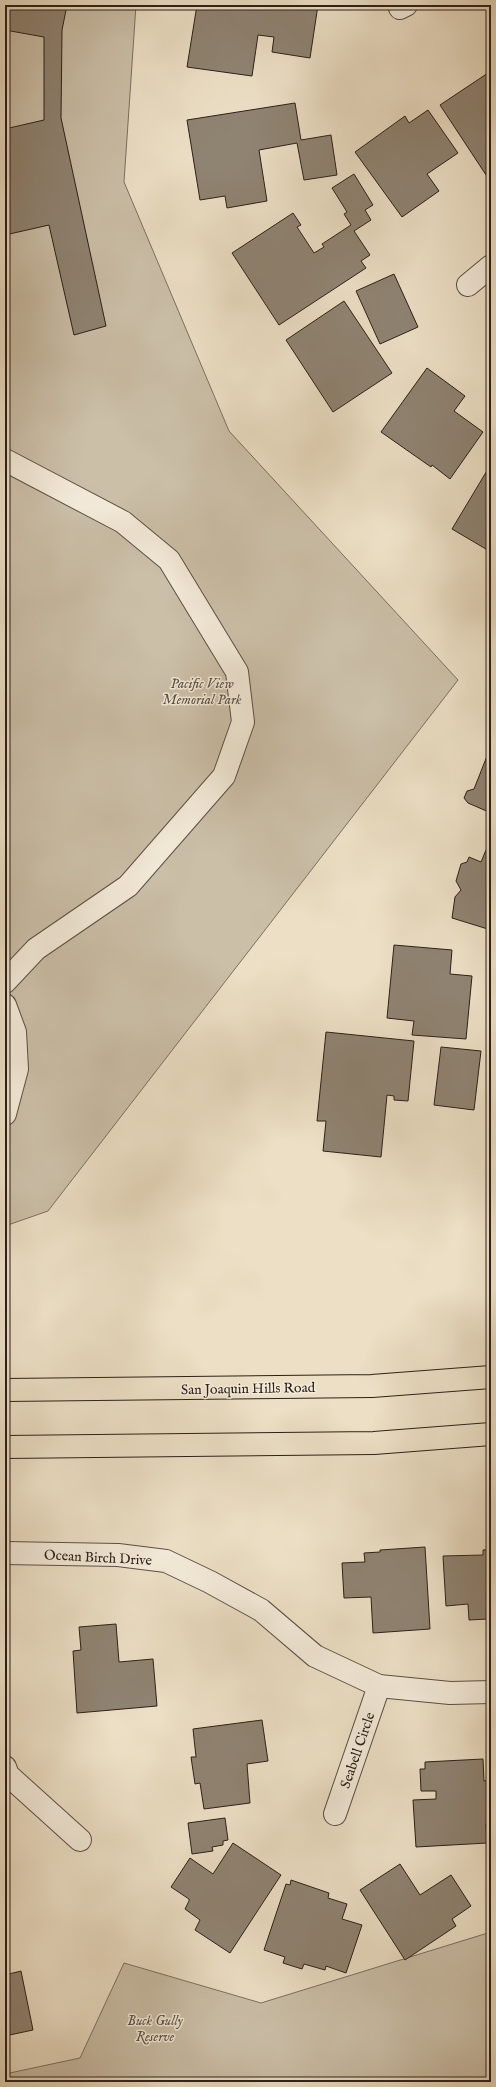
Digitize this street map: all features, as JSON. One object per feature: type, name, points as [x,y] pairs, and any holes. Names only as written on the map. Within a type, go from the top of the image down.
[{"type":"main road","name":"San Joaquin Hills Road","points":[[5,1390],[372,1386],[491,1376]]},
{"type":"main road","points":[[5,1447],[374,1444],[491,1434]]},
{"type":"street","points":[[468,285],[491,266]]},
{"type":"street","points":[[5,460],[123,522],[169,560],[237,672],[243,722],[224,776],[128,886],[36,949],[5,982]]},
{"type":"street","points":[[5,1005],[15,1032],[17,1069],[5,1114]]},
{"type":"street","name":"Ocean Birch Drive","points":[[5,1553],[118,1555],[166,1561],[210,1582],[261,1610],[315,1656],[379,1686],[450,1693],[491,1692]]},
{"type":"street","name":"Seabell Circle","points":[[335,1814],[379,1686]]},
{"type":"street","points":[[5,1767],[8,1775],[80,1840]]},
{"type":"green space","name":"Pacific View Memorial Park","points":[[5,5],[136,5],[124,182],[229,431],[458,680],[48,1211],[5,1226]]},
{"type":"green space","name":"Buck Gully Reserve","points":[[491,1932],[491,2082],[5,2082],[5,2074],[80,2058],[124,1963],[261,2003]]},
{"type":"building","points":[[5,5],[67,5],[62,30],[61,118],[106,326],[74,335],[49,225],[5,235],[5,129],[44,120],[44,37],[5,30]]},
{"type":"building","points":[[197,5],[318,5],[310,58],[272,52],[274,37],[258,35],[252,76],[187,67]]},
{"type":"building","points":[[491,71],[491,180],[490,181],[440,105]]},
{"type":"building","points":[[295,103],[301,140],[331,135],[337,175],[304,180],[297,143],[259,150],[267,201],[227,208],[225,196],[200,200],[187,120]]},
{"type":"building","points":[[428,110],[458,153],[427,174],[439,191],[402,217],[355,152],[405,116],[409,123]]},
{"type":"building","points":[[354,174],[373,205],[365,210],[371,220],[354,231],[370,255],[361,261],[366,268],[279,325],[232,253],[293,213],[301,225],[297,227],[314,253],[324,247],[322,244],[351,225],[344,214],[347,212],[332,188]]},
{"type":"building","points":[[394,274],[418,327],[380,344],[356,291]]},
{"type":"building","points":[[344,301],[392,373],[333,412],[286,340]]},
{"type":"building","points":[[427,368],[465,396],[454,411],[483,432],[450,479],[432,465],[431,467],[381,432]]},
{"type":"building","points":[[491,464],[491,552],[452,529]]},
{"type":"building","points":[[491,746],[491,813],[468,803],[464,798],[467,791],[474,789]]},
{"type":"building","points":[[491,844],[491,930],[452,918],[455,897],[461,890],[456,881],[461,864],[467,862],[469,857],[481,862],[486,850]]},
{"type":"building","points":[[394,945],[452,950],[450,974],[472,976],[466,1039],[412,1035],[414,1021],[387,1018]]},
{"type":"building","points":[[326,1032],[414,1041],[408,1101],[394,1100],[394,1096],[387,1095],[381,1157],[323,1151],[326,1121],[317,1121]]},
{"type":"building","points":[[441,1047],[481,1051],[474,1110],[434,1105]]},
{"type":"building","points":[[425,1547],[430,1629],[373,1633],[371,1597],[344,1598],[342,1563],[365,1562],[364,1553],[380,1552],[380,1550]]},
{"type":"building","points":[[491,1549],[491,1624],[488,1624],[488,1619],[469,1620],[468,1604],[446,1606],[443,1556],[483,1555],[483,1550]]},
{"type":"building","points":[[116,1624],[119,1662],[153,1659],[157,1706],[77,1713],[73,1651],[81,1650],[79,1627]]},
{"type":"building","points":[[262,1720],[268,1761],[247,1764],[250,1803],[204,1809],[200,1783],[195,1784],[191,1757],[196,1757],[193,1729]]},
{"type":"building","points":[[483,1759],[484,1781],[491,1780],[491,1823],[486,1824],[487,1843],[416,1847],[413,1800],[436,1799],[436,1791],[421,1791],[420,1769],[425,1769],[425,1762]]},
{"type":"building","points":[[225,1818],[228,1840],[223,1841],[223,1845],[212,1847],[213,1851],[192,1854],[188,1823]]},
{"type":"building","points":[[233,1843],[281,1875],[230,1953],[195,1930],[200,1920],[185,1909],[189,1899],[171,1887],[190,1858],[213,1874]]},
{"type":"building","points":[[400,1864],[420,1895],[451,1875],[471,1906],[452,1919],[456,1926],[405,1960],[360,1890]]},
{"type":"building","points":[[291,1880],[329,1893],[328,1898],[347,1904],[342,1919],[362,1925],[346,1973],[326,1966],[325,1970],[304,1964],[302,1969],[283,1963],[285,1957],[264,1950],[286,1884],[290,1885]]},
{"type":"building","points":[[21,1971],[33,2030],[5,2036],[5,1975]]}]
